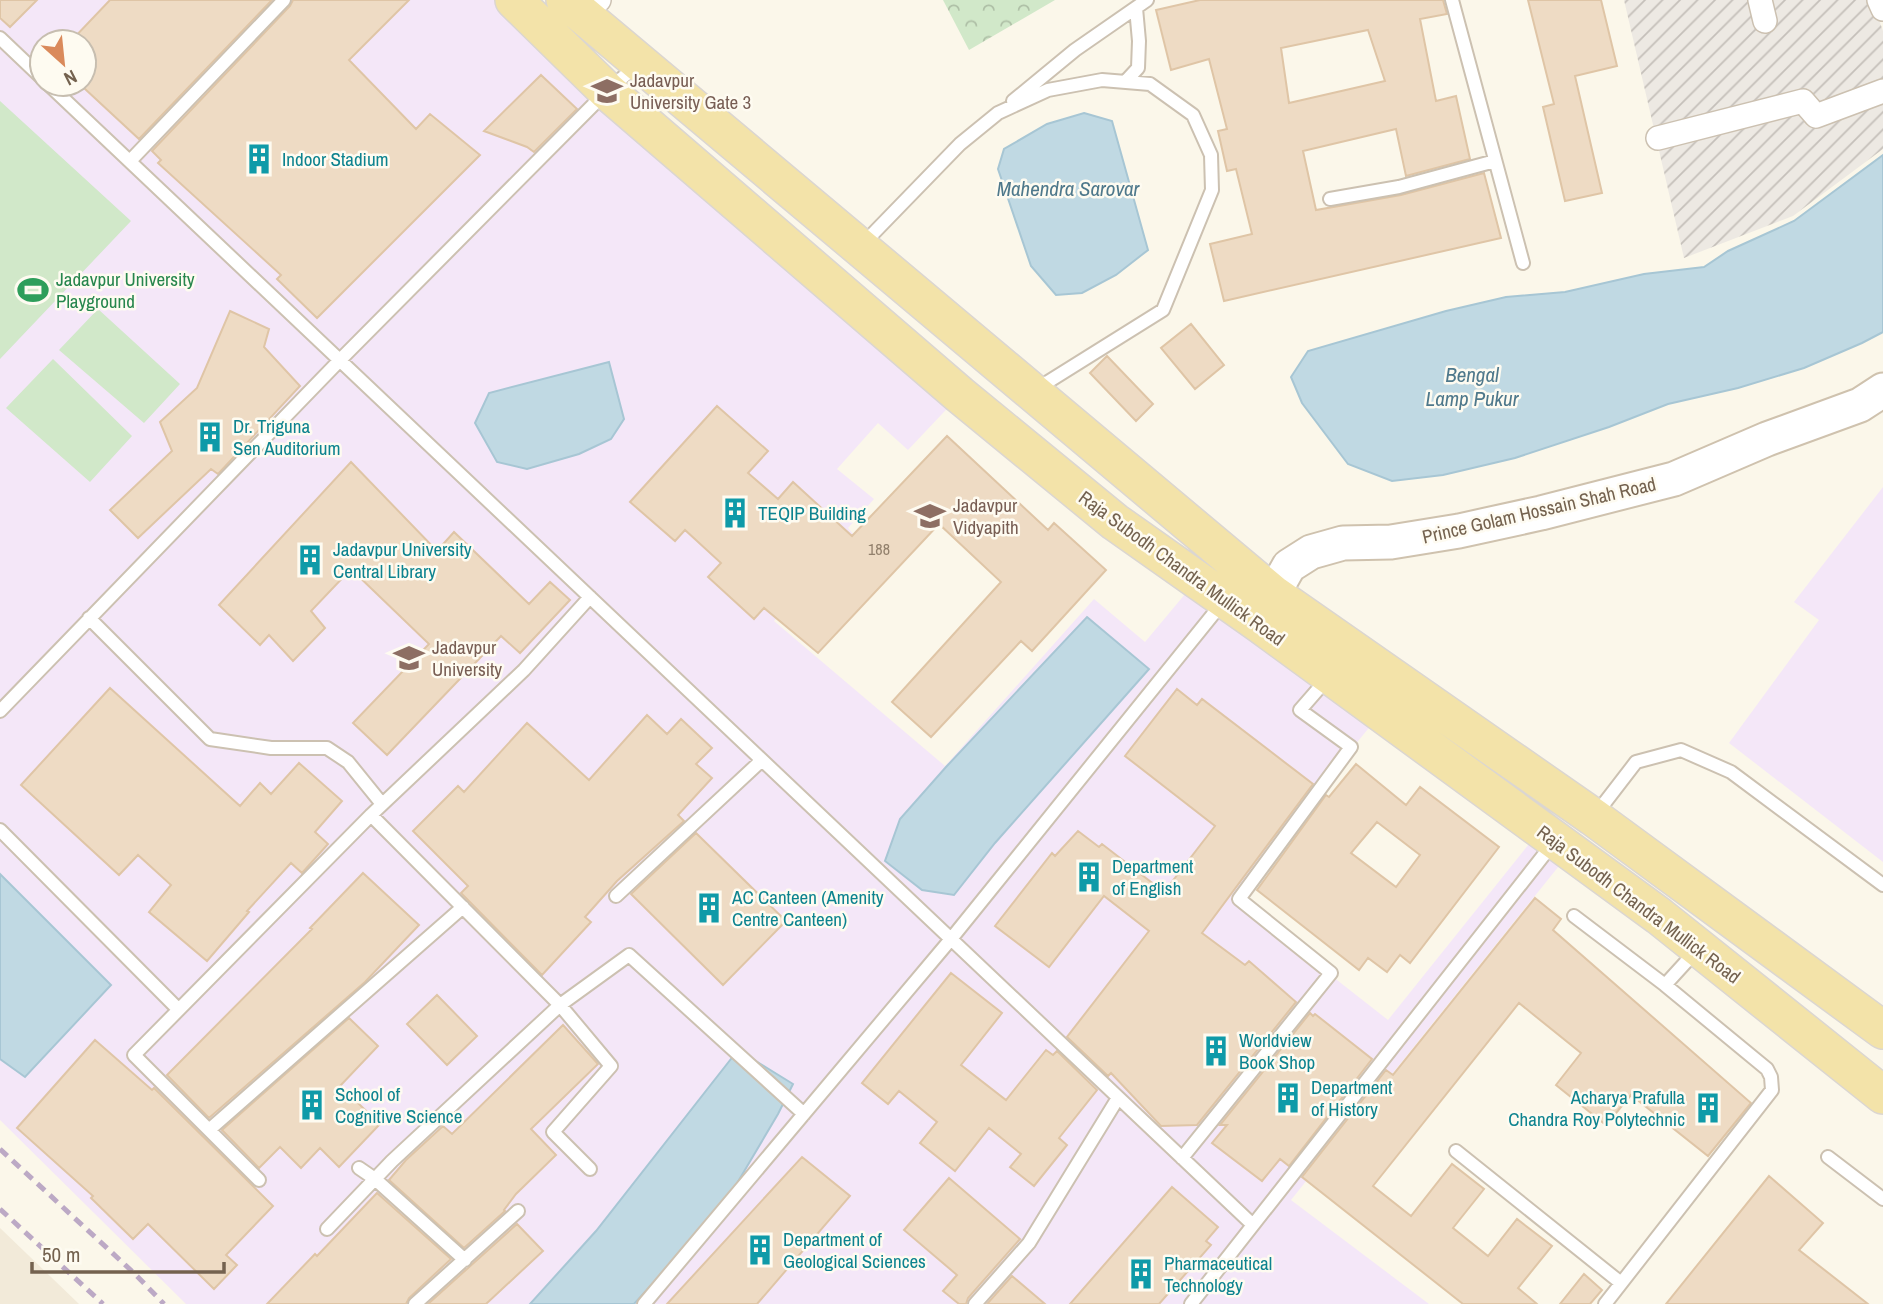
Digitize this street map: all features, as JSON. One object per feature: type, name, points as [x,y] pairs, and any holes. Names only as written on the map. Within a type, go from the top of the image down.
[{"type":"main road","name":"Raja Subodh Chandra Mullick Road","points":[[514,0],[607,91],[960,395],[1115,522],[1224,601],[1267,609],[1594,817],[1883,1030]]},
{"type":"main road","name":"Raja Subodh Chandra Mullick Road","points":[[580,3],[639,63],[1031,392],[1267,609],[1330,675],[1699,948],[1883,1095]]},
{"type":"street","points":[[1658,138],[1803,101],[1816,116],[1883,91]]},
{"type":"street","name":"Prince Golam Hossain Shah Road","points":[[1267,609],[1289,566],[1311,552],[1343,543],[1391,541],[1459,531],[1674,479],[1767,439],[1860,405],[1883,390]]},
{"type":"lane","points":[[130,161],[284,0]]},
{"type":"lane","points":[[1452,0],[1523,263]]},
{"type":"lane","points":[[1125,82],[1138,68],[1142,4]]},
{"type":"lane","points":[[858,248],[960,144],[1075,50],[1142,4]]},
{"type":"lane","points":[[0,38],[28,65]]},
{"type":"lane","points":[[0,711],[340,360],[607,91],[639,63]]},
{"type":"lane","points":[[998,113],[1048,90],[1102,80],[1150,84],[1193,115],[1211,155],[1212,190],[1163,310],[1031,392]]},
{"type":"lane","points":[[63,98],[1253,1225]]},
{"type":"lane","points":[[1330,199],[1399,187],[1495,161]]},
{"type":"lane","points":[[259,1180],[134,1055],[177,1008],[382,804],[524,670],[590,597]]},
{"type":"lane","points":[[644,1304],[951,939],[1224,601]]},
{"type":"lane","points":[[89,618],[211,738],[271,748],[327,748],[348,762],[382,804]]},
{"type":"lane","points":[[1182,1158],[1331,973],[1239,899],[1351,747],[1300,710],[1330,675]]},
{"type":"lane","points":[[1594,817],[1636,762],[1681,750],[1731,772],[1883,885]]},
{"type":"lane","points":[[616,896],[762,760]]},
{"type":"lane","points":[[371,815],[560,1005],[611,1066],[553,1132],[590,1169]]},
{"type":"lane","points":[[0,830],[177,1008]]},
{"type":"lane","points":[[1191,1304],[1556,840]]},
{"type":"lane","points":[[209,1130],[463,907]]},
{"type":"lane","points":[[1574,916],[1665,985],[1767,1069],[1772,1077],[1772,1090],[1605,1304]]},
{"type":"lane","points":[[1665,985],[1699,948]]},
{"type":"lane","points":[[327,1229],[375,1179],[560,1005],[629,955],[804,1114]]},
{"type":"lane","points":[[975,1304],[1029,1243],[1118,1098]]},
{"type":"lane","points":[[1456,1151],[1621,1283]]},
{"type":"lane","points":[[1828,1157],[1883,1199]]},
{"type":"lane","points":[[359,1168],[375,1179],[465,1260]]},
{"type":"lane","points":[[415,1304],[518,1211]]},
{"type":"shaded area","name":"Jadavpur University","points":[[0,0],[501,0],[960,395],[908,450],[878,423],[837,469],[874,499],[848,528],[854,535],[774,621],[945,766],[1094,599],[1145,642],[1196,581],[1381,713],[1231,897],[1388,1020],[1541,829],[1571,851],[1291,1200],[1429,1304],[186,1304],[0,1120]]},
{"type":"shaded area","points":[[1624,0],[1872,0],[1883,31],[1883,149],[1793,216],[1684,258]]},
{"type":"shaded area","points":[[1883,487],[1883,862],[1729,743],[1819,620],[1794,602]]},
{"type":"shaded area","points":[[0,1228],[79,1304],[0,1304]]},
{"type":"green space","points":[[943,0],[1055,0],[969,50]]},
{"type":"green space","name":"Jadavpur University Playground","points":[[0,101],[131,221],[0,359]]},
{"type":"green space","points":[[98,309],[180,384],[144,423],[59,350]]},
{"type":"green space","points":[[53,359],[132,436],[90,482],[6,408]]},
{"type":"water","name":"Mahendra Sarovar","points":[[1084,113],[1112,121],[1148,250],[1116,275],[1082,293],[1056,295],[1031,266],[998,169],[1004,149],[1047,124]]},
{"type":"water","name":"Bengal Lamp Pukur","points":[[1883,155],[1883,332],[1804,368],[1738,388],[1668,404],[1515,458],[1443,475],[1392,481],[1348,464],[1302,403],[1291,377],[1308,351],[1446,311],[1506,297],[1565,292],[1644,274],[1704,267],[1728,251],[1794,221]]},
{"type":"water","points":[[609,362],[624,419],[611,439],[579,454],[527,469],[497,462],[475,423],[489,393]]},
{"type":"water","points":[[1087,617],[1149,669],[995,843],[954,895],[922,890],[885,861],[900,819]]},
{"type":"water","points":[[0,874],[111,985],[25,1077],[0,1059]]},
{"type":"water","points":[[738,1050],[793,1084],[723,1207],[634,1304],[530,1304],[596,1231]]},
{"type":"building","points":[[0,0],[37,0],[10,27],[0,18]]},
{"type":"building","points":[[110,0],[272,0],[139,139],[95,98],[98,98],[98,28],[83,28]]},
{"type":"building","name":"Indoor Stadium","points":[[293,0],[409,0],[349,60],[416,129],[430,114],[480,155],[317,318],[277,279],[281,275],[158,163],[161,160],[152,151]]},
{"type":"building","points":[[1200,0],[1443,0],[1447,14],[1420,19],[1436,101],[1456,96],[1470,159],[1406,176],[1396,129],[1303,151],[1316,210],[1401,195],[1484,173],[1501,238],[1224,301],[1210,244],[1252,234],[1236,169],[1227,171],[1218,131],[1227,129],[1209,59],[1171,70],[1156,10]],"holes":[[[1368,30],[1385,81],[1289,103],[1281,48]]]},
{"type":"building","points":[[1528,0],[1601,0],[1617,66],[1575,76],[1602,193],[1565,201],[1543,107],[1554,104]]},
{"type":"building","points":[[541,75],[577,109],[534,152],[484,131]]},
{"type":"building","name":"Dr. Triguna Sen Auditorium","points":[[230,311],[269,329],[264,347],[300,386],[218,474],[211,469],[138,538],[110,510],[172,451],[160,422],[197,388]]},
{"type":"building","points":[[1191,324],[1224,365],[1195,389],[1161,348]]},
{"type":"building","points":[[1107,356],[1153,404],[1136,421],[1090,373]]},
{"type":"building","points":[[717,406],[768,451],[748,473],[778,499],[793,482],[852,536],[947,436],[1048,530],[1054,523],[1106,570],[1032,651],[1021,641],[931,737],[892,702],[1001,582],[939,524],[818,653],[764,608],[754,619],[708,577],[721,563],[685,530],[675,541],[630,502]]},
{"type":"building","points":[[351,462],[437,551],[454,532],[529,604],[550,582],[570,600],[520,653],[501,636],[387,755],[353,723],[429,644],[351,569],[311,611],[325,628],[293,661],[269,635],[260,645],[219,605]]},
{"type":"building","points":[[110,688],[240,806],[260,783],[271,794],[299,763],[342,801],[315,832],[328,844],[302,873],[291,863],[247,911],[249,912],[207,961],[149,912],[171,885],[138,855],[119,875],[21,785]]},
{"type":"building","name":"Department of English","points":[[1177,689],[1197,705],[1202,699],[1313,784],[1202,933],[1245,965],[1249,961],[1296,1002],[1197,1125],[1161,1126],[1111,1073],[1108,1076],[1067,1037],[1149,931],[1104,896],[1049,967],[995,926],[1052,853],[1055,856],[1078,831],[1099,847],[1102,844],[1164,892],[1215,826],[1125,756]]},
{"type":"building","points":[[647,715],[667,734],[681,719],[712,748],[696,764],[712,778],[678,815],[684,821],[617,881],[585,917],[591,922],[542,975],[461,893],[468,886],[413,831],[458,786],[464,792],[527,723],[589,780]]},
{"type":"building","points":[[1356,764],[1406,805],[1420,787],[1499,847],[1410,963],[1400,955],[1387,972],[1368,958],[1359,970],[1257,890],[1326,795],[1329,797]],"holes":[[[1377,822],[1420,855],[1396,887],[1351,853]]]},
{"type":"building","name":"AC Canteen (Amenity Centre Canteen)","points":[[696,833],[786,921],[723,985],[631,894]]},
{"type":"building","points":[[363,873],[419,925],[365,982],[209,1118],[167,1075],[312,929],[310,928]]},
{"type":"building","name":"Acharya Prafulla Chandra Roy Polytechnic","points":[[1535,898],[1561,919],[1553,930],[1751,1103],[1708,1156],[1631,1095],[1606,1125],[1556,1085],[1581,1053],[1519,1003],[1373,1186],[1411,1216],[1452,1164],[1484,1189],[1453,1228],[1488,1256],[1517,1219],[1552,1246],[1518,1288],[1537,1304],[1463,1304],[1302,1177],[1386,1070],[1393,1075]]},
{"type":"building","points":[[951,973],[1002,1013],[961,1065],[1006,1100],[1046,1050],[1053,1055],[1057,1051],[1097,1090],[1059,1138],[1067,1145],[1034,1186],[1010,1167],[1021,1154],[989,1128],[955,1171],[920,1143],[937,1122],[899,1091],[888,1104],[862,1083]]},
{"type":"building","points":[[437,995],[477,1036],[447,1065],[407,1024]]},
{"type":"building","name":"Department of History","points":[[1310,1013],[1313,1016],[1315,1014],[1372,1059],[1289,1166],[1280,1159],[1262,1181],[1212,1143],[1227,1125],[1220,1125]]},
{"type":"building","name":"School of Cognitive Science","points":[[349,1018],[378,1046],[340,1086],[380,1124],[339,1167],[320,1148],[301,1168],[280,1147],[259,1168],[222,1130]]},
{"type":"building","points":[[563,1025],[598,1064],[531,1129],[556,1155],[516,1194],[505,1211],[464,1248],[389,1180],[406,1160],[443,1126],[452,1134]]},
{"type":"building","points":[[95,1040],[152,1090],[154,1088],[273,1206],[226,1255],[237,1265],[214,1289],[148,1224],[133,1239],[91,1198],[93,1196],[17,1128]]},
{"type":"building","name":"Department of Geological Sciences","points":[[802,1157],[850,1196],[757,1304],[667,1304]]},
{"type":"building","points":[[1769,1176],[1823,1223],[1799,1250],[1868,1304],[1666,1304]]},
{"type":"building","points":[[949,1178],[1020,1239],[968,1298],[966,1304],[959,1304],[943,1291],[957,1275],[904,1230]]},
{"type":"building","name":"Pharmaceutical Technology","points":[[1172,1187],[1218,1227],[1206,1241],[1211,1245],[1159,1304],[1070,1304]]},
{"type":"building","points":[[377,1193],[451,1259],[409,1298],[406,1304],[267,1304],[315,1254],[317,1256]]},
{"type":"building","points":[[517,1224],[543,1251],[486,1304],[428,1304]]},
{"type":"building","points":[[1584,1274],[1602,1290],[1590,1304],[1560,1304]]},
{"type":"building","points":[[1012,1276],[1045,1304],[987,1304]]},
{"type":"railway","points":[[0,1149],[164,1304]]},
{"type":"railway","points":[[0,1209],[103,1304]]},
{"type":"place","name":"Jadavpur University Gate 3","points":[[607,91]]},
{"type":"place","name":"Indoor Stadium","points":[[259,159]]},
{"type":"place","name":"Jadavpur University Playground","points":[[33,290]]},
{"type":"place","name":"Dr. Triguna Sen Auditorium","points":[[210,437]]},
{"type":"place","name":"TEQIP Building","points":[[735,513]]},
{"type":"place","name":"Jadavpur Vidyapith","points":[[930,516]]},
{"type":"place","name":"Jadavpur University Central Library","points":[[310,560]]},
{"type":"place","name":"Jadavpur University","points":[[409,658]]},
{"type":"place","name":"Department of English","points":[[1089,877]]},
{"type":"place","name":"AC Canteen (Amenity Centre Canteen)","points":[[709,908]]},
{"type":"place","name":"Worldview Book Shop","points":[[1216,1051]]},
{"type":"place","name":"Department of History","points":[[1288,1098]]},
{"type":"place","name":"School of Cognitive Science","points":[[312,1105]]},
{"type":"place","name":"Acharya Prafulla Chandra Roy Polytechnic","points":[[1708,1108]]},
{"type":"place","name":"Department of Geological Sciences","points":[[760,1250]]},
{"type":"place","name":"Pharmaceutical Technology","points":[[1141,1274]]}]
